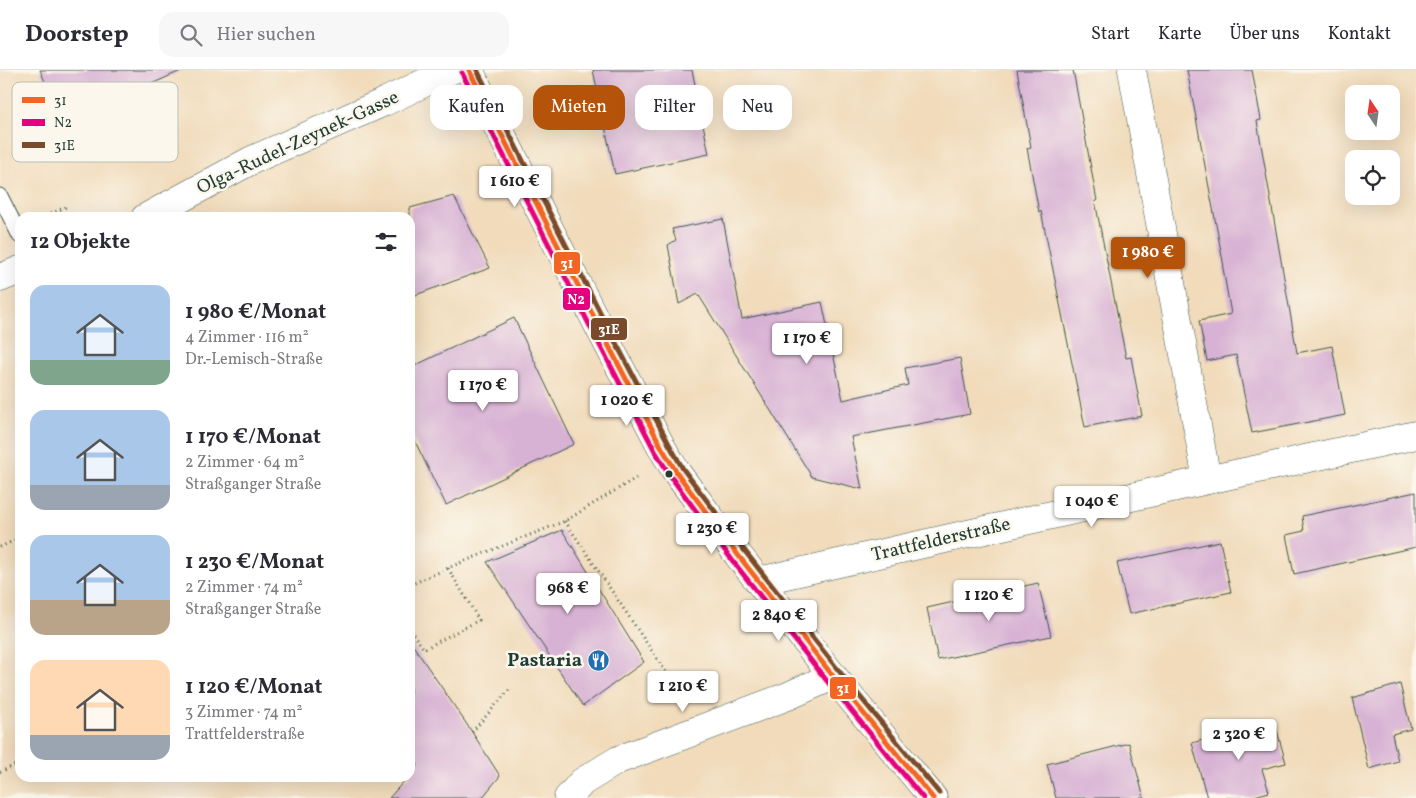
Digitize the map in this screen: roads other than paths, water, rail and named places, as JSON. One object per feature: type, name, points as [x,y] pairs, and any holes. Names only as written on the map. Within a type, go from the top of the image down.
[{"type":"street","name":"Olga-Rudel-Zeynek-Gasse","points":[[156,212],[252,160],[382,103],[451,70]]},
{"type":"street","points":[[470,70],[568,267],[662,448],[677,473],[697,502],[832,676],[933,798]]},
{"type":"street","points":[[1132,70],[1207,480]]},
{"type":"street","points":[[0,278],[15,272]]},
{"type":"street","name":"Trattfelderstraße","points":[[759,581],[1207,480],[1416,436]]},
{"type":"street","points":[[568,798],[582,782],[618,760],[788,696],[832,676]]},
{"type":"lane","points":[[0,196],[15,226]]},
{"type":"place","name":"Pastaria","points":[[598,661]]}]
